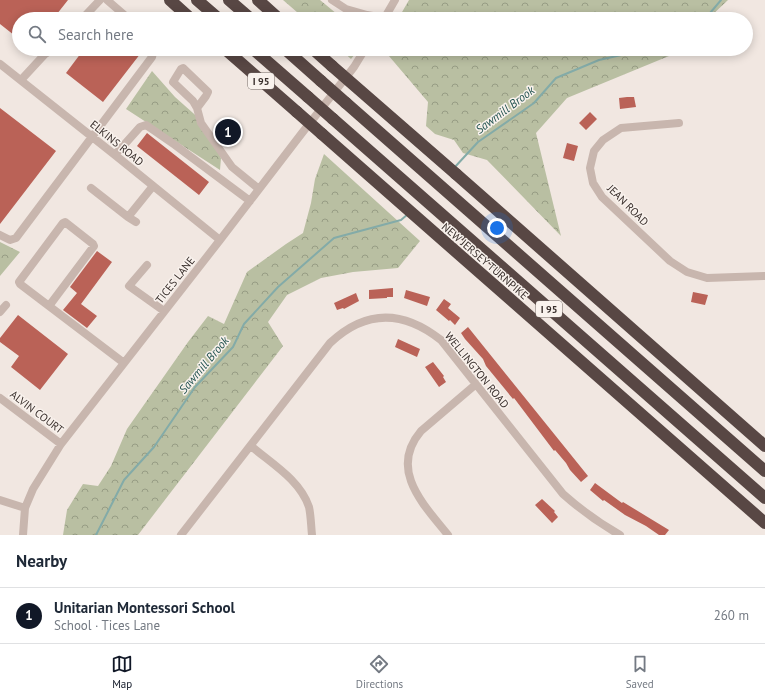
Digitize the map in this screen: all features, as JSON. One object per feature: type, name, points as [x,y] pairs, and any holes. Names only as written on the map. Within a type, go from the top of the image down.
[{"type":"highway","points":[[170,0],[183,12]]},
{"type":"highway","points":[[198,0],[211,12]]},
{"type":"highway","points":[[229,0],[243,12]]},
{"type":"highway","points":[[258,0],[271,12]]},
{"type":"highway","name":"NEW JERSEY TURNPIKE","points":[[233,56],[765,523]]},
{"type":"highway","name":"NEW JERSEY TURNPIKE","points":[[261,56],[765,498]]},
{"type":"highway","name":"I 95","points":[[293,56],[765,471]]},
{"type":"highway","points":[[321,56],[765,446]]},
{"type":"street","points":[[89,12],[100,0]]},
{"type":"street","points":[[107,0],[121,12]]},
{"type":"street","points":[[332,0],[349,12]]},
{"type":"street","points":[[388,12],[395,0]]},
{"type":"street","points":[[346,9],[356,12]]},
{"type":"street","points":[[21,80],[43,56]]},
{"type":"street","points":[[0,236],[10,240],[16,238],[152,56]]},
{"type":"street","name":"TICES LANE","points":[[23,535],[25,508],[33,489],[61,444],[259,190],[354,67],[361,56]]},
{"type":"street","name":"ELKINS ROAD","points":[[0,64],[220,240]]},
{"type":"street","points":[[197,108],[208,92],[183,68],[173,82],[193,101],[197,108],[201,122],[232,167],[259,190]]},
{"type":"street","name":"JEAN ROAD","points":[[678,123],[621,128],[603,140],[594,151],[590,168],[594,183],[602,196],[619,213],[670,261],[688,272],[707,278],[765,276]]},
{"type":"street","points":[[115,155],[140,127],[146,125],[250,201]]},
{"type":"street","points":[[128,217],[153,186]]},
{"type":"street","points":[[91,188],[136,222]]},
{"type":"street","points":[[49,306],[94,246],[65,222],[19,282],[20,284],[124,363]]},
{"type":"street","points":[[147,265],[127,288],[164,311]]},
{"type":"street","points":[[0,312],[6,305]]},
{"type":"street","name":"WELLINGTON ROAD","points":[[181,535],[330,343],[348,328],[370,318],[385,318],[400,319],[414,323],[429,331],[441,340],[563,494],[590,517],[620,535]]},
{"type":"street","points":[[448,535],[418,496],[409,475],[407,467],[408,459],[410,449],[420,431],[476,385]]},
{"type":"street","name":"ALVIN COURT","points":[[0,398],[61,444]]},
{"type":"street","points":[[251,446],[295,483],[302,491],[309,507],[312,535]]},
{"type":"street","points":[[0,500],[25,508]]},
{"type":"green space","points":[[283,0],[320,0],[335,12],[297,12]]},
{"type":"green space","points":[[409,0],[728,0],[715,12],[402,12]]},
{"type":"green space","points":[[389,56],[669,56],[567,98],[536,133],[561,236],[487,160],[463,153],[454,140],[435,134],[426,126],[428,102]]},
{"type":"green space","points":[[152,71],[175,97],[202,121],[221,158],[220,170],[126,109]]},
{"type":"green space","points":[[324,154],[420,241],[398,268],[353,272],[321,278],[287,295],[268,322],[283,346],[138,535],[63,535],[67,510],[83,484],[98,486],[111,466],[127,429],[208,316],[224,324],[247,272],[303,233],[311,203],[315,179]]},
{"type":"green space","points":[[0,242],[20,252],[0,276]]},
{"type":"building","points":[[0,0],[68,0],[59,12],[12,12],[12,33],[0,24]]},
{"type":"building","points":[[79,56],[139,56],[103,102],[66,73]]},
{"type":"building","points":[[634,97],[636,107],[620,109],[619,98]]},
{"type":"building","points":[[0,108],[56,151],[0,224]]},
{"type":"building","points":[[590,112],[597,119],[586,130],[579,123]]},
{"type":"building","points":[[147,133],[209,182],[199,195],[137,146]]},
{"type":"building","points":[[567,143],[578,146],[574,161],[563,158]]},
{"type":"building","points":[[97,251],[112,262],[81,304],[97,316],[87,328],[63,310],[77,293],[70,287]]},
{"type":"building","points":[[393,288],[393,297],[369,299],[369,290]]},
{"type":"building","points":[[406,290],[430,297],[427,306],[404,298]]},
{"type":"building","points":[[693,292],[708,295],[705,305],[691,302]]},
{"type":"building","points":[[356,293],[359,301],[344,309],[337,310],[334,303]]},
{"type":"building","points":[[444,299],[451,304],[448,308],[460,318],[455,325],[436,310]]},
{"type":"building","points":[[18,315],[68,354],[40,390],[11,367],[19,356],[0,342],[0,338]]},
{"type":"building","points":[[468,327],[588,476],[581,482],[555,450],[554,451],[514,398],[513,399],[486,366],[483,359],[465,339],[461,333]]},
{"type":"building","points":[[398,339],[420,349],[417,357],[395,347]]},
{"type":"building","points":[[433,362],[444,376],[443,377],[446,382],[439,387],[425,367]]},
{"type":"building","points":[[595,483],[622,503],[623,502],[669,530],[665,535],[659,535],[625,515],[604,500],[603,501],[590,490]]},
{"type":"building","points":[[542,499],[555,511],[554,512],[558,517],[552,523],[535,505]]},
{"type":"waterway","name":"Sawmill Brook","points":[[711,12],[721,0]]},
{"type":"waterway","name":"Sawmill Brook","points":[[454,168],[478,142],[534,103],[556,78],[599,60],[617,56]]},
{"type":"waterway","name":"Sawmill Brook","points":[[96,535],[124,480],[154,447],[195,387],[233,347],[244,324],[278,287],[334,238],[401,220],[408,214]]},
{"type":"place","name":"Unitarian Montessori School","points":[[228,132]]}]
